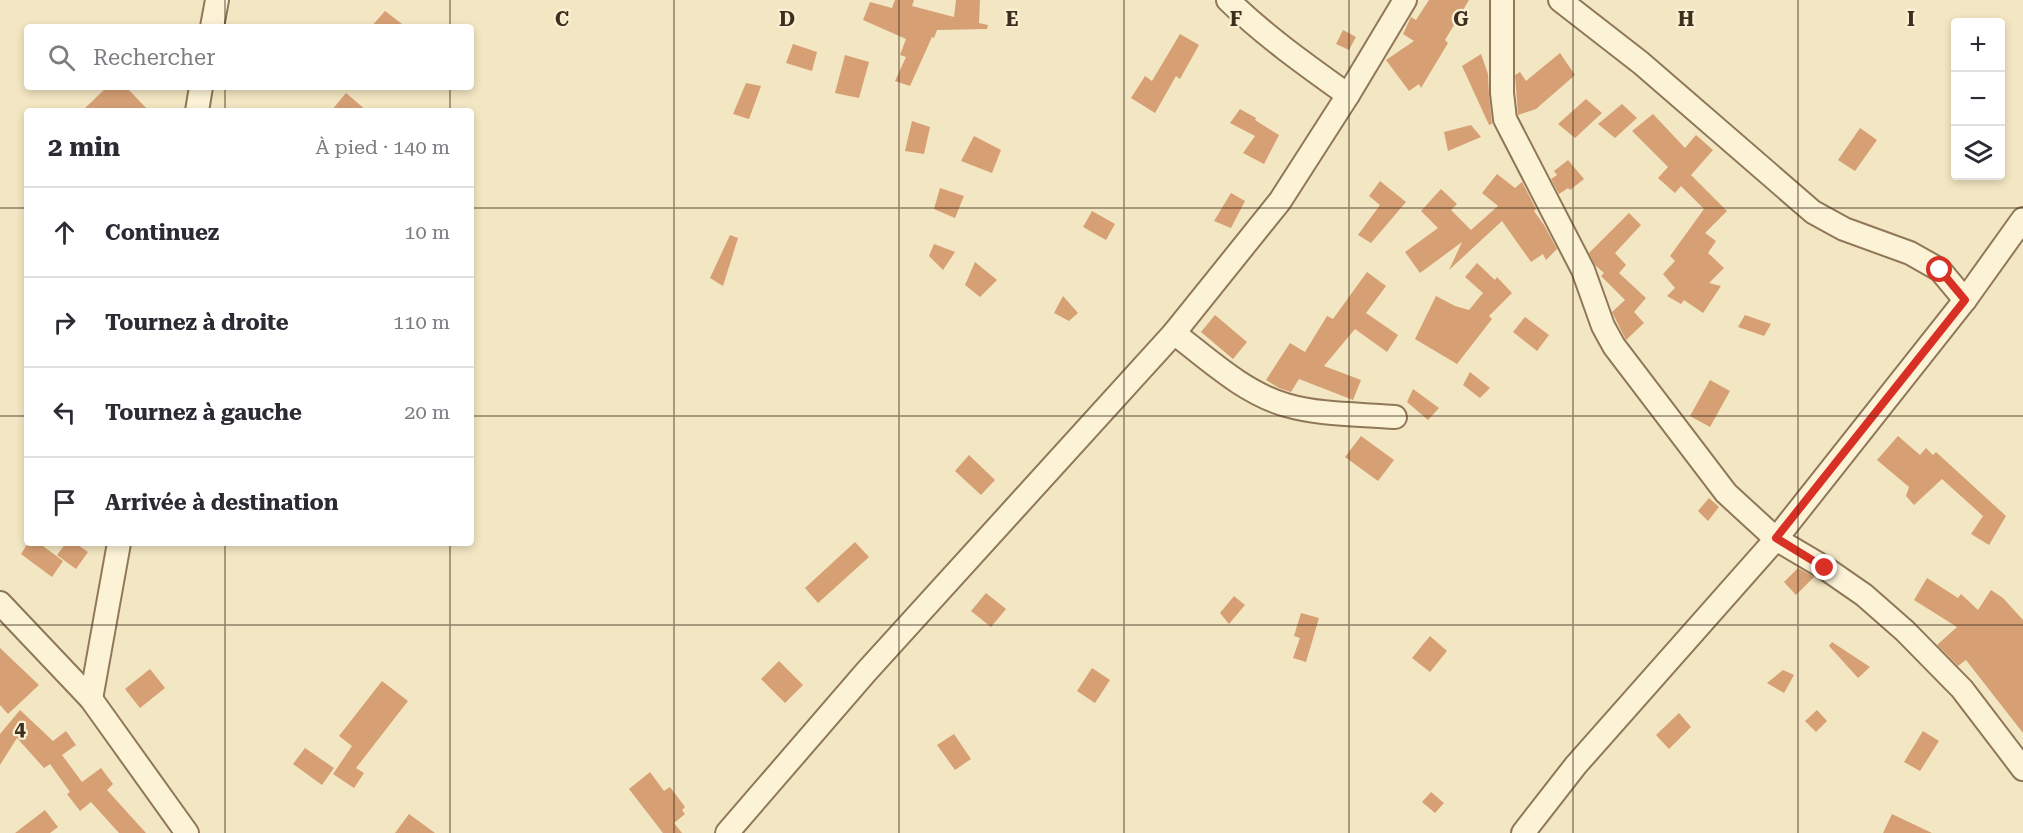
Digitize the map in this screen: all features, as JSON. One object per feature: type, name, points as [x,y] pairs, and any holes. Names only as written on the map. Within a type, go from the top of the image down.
[{"type":"street","points":[[213,24],[217,0]]},
{"type":"street","points":[[1228,0],[1283,49],[1348,95]]},
{"type":"street","points":[[727,833],[867,672],[1174,333],[1280,201],[1405,0]]},
{"type":"street","points":[[1502,0],[1502,93],[1505,119],[1583,270],[1614,346],[1719,484],[1776,538],[1864,595],[1905,632],[1962,689],[2023,769]]},
{"type":"street","points":[[1560,0],[1641,63],[1813,212],[1844,229],[1910,253],[1940,270],[1965,300]]},
{"type":"street","points":[[198,108],[200,90]]},
{"type":"street","points":[[1523,833],[1575,765],[1776,538],[1965,300],[2023,219]]},
{"type":"street","points":[[1174,333],[1246,386],[1284,405],[1307,410],[1395,417]]},
{"type":"street","points":[[91,699],[118,546]]},
{"type":"street","points":[[0,603],[91,699],[187,833]]},
{"type":"building","points":[[895,0],[914,0],[912,6],[954,17],[956,0],[980,0],[979,23],[988,25],[987,29],[937,30],[910,86],[895,81],[906,57],[900,55],[906,39],[863,20],[870,2],[892,8]]},
{"type":"building","points":[[1429,0],[1469,0],[1445,40],[1448,43],[1421,88],[1419,84],[1409,91],[1386,60],[1414,41],[1403,34],[1411,17],[1416,20]]},
{"type":"building","points":[[385,11],[402,24],[374,24]]},
{"type":"building","points":[[1343,30],[1356,37],[1349,50],[1336,44]]},
{"type":"building","points":[[1180,34],[1199,45],[1180,79],[1176,76],[1155,113],[1131,98],[1145,76],[1152,81]]},
{"type":"building","points":[[793,44],[817,52],[812,71],[786,63]]},
{"type":"building","points":[[1560,53],[1575,75],[1536,109],[1518,115],[1515,75],[1520,72],[1526,81]]},
{"type":"building","points":[[1481,54],[1488,74],[1492,124],[1489,125],[1462,66]]},
{"type":"building","points":[[845,55],[869,62],[859,98],[835,93]]},
{"type":"building","points":[[746,83],[761,86],[749,119],[733,114]]},
{"type":"building","points":[[104,90],[129,90],[146,108],[85,108]]},
{"type":"building","points":[[346,93],[364,108],[334,108]]},
{"type":"building","points":[[1586,99],[1602,113],[1575,138],[1558,124]]},
{"type":"building","points":[[1622,104],[1637,118],[1615,138],[1598,124]]},
{"type":"building","points":[[1240,109],[1279,135],[1264,164],[1243,153],[1255,136],[1230,123]]},
{"type":"building","points":[[1653,114],[1685,148],[1696,135],[1713,150],[1691,175],[1727,211],[1705,233],[1716,241],[1708,253],[1724,268],[1709,283],[1721,286],[1703,313],[1684,300],[1681,304],[1667,296],[1675,288],[1663,274],[1675,261],[1670,256],[1704,209],[1681,186],[1675,193],[1658,178],[1668,167],[1632,131]]},
{"type":"building","points":[[912,121],[930,127],[924,154],[905,151]]},
{"type":"building","points":[[1471,125],[1481,137],[1448,151],[1444,132]]},
{"type":"building","points":[[1860,128],[1877,140],[1855,171],[1838,160]]},
{"type":"building","points":[[974,136],[1001,150],[992,173],[961,161]]},
{"type":"building","points":[[1568,160],[1584,179],[1570,190],[1568,188],[1559,194],[1551,179],[1557,175],[1554,171]]},
{"type":"building","points":[[1497,174],[1515,188],[1522,182],[1536,209],[1534,211],[1557,249],[1546,260],[1543,254],[1531,262],[1502,221],[1449,270],[1462,242],[1420,273],[1405,252],[1438,228],[1421,211],[1441,189],[1457,204],[1451,210],[1471,230],[1498,206],[1482,193]]},
{"type":"building","points":[[1380,181],[1406,202],[1371,243],[1358,235],[1380,205],[1369,196]]},
{"type":"building","points":[[940,188],[964,196],[955,218],[934,209]]},
{"type":"building","points":[[1231,193],[1245,201],[1231,228],[1214,221]]},
{"type":"building","points":[[1092,211],[1115,224],[1106,240],[1083,227]]},
{"type":"building","points":[[1629,213],[1641,225],[1615,253],[1626,265],[1619,273],[1646,298],[1634,312],[1644,323],[1626,340],[1612,312],[1625,300],[1601,276],[1604,273],[1595,265],[1589,253]]},
{"type":"building","points":[[730,235],[738,238],[723,286],[710,278]]},
{"type":"building","points":[[934,244],[955,252],[943,270],[929,256]]},
{"type":"building","points":[[975,262],[997,280],[980,297],[965,285]]},
{"type":"building","points":[[1477,263],[1495,280],[1497,277],[1512,293],[1489,316],[1492,319],[1457,364],[1415,339],[1436,296],[1469,310],[1483,293],[1465,277]]},
{"type":"building","points":[[1367,272],[1386,286],[1366,313],[1398,335],[1387,352],[1355,329],[1324,366],[1361,380],[1353,400],[1299,379],[1291,392],[1266,380],[1290,343],[1305,352],[1327,316],[1333,319]]},
{"type":"building","points":[[1063,296],[1078,313],[1069,321],[1054,313]]},
{"type":"building","points":[[1215,315],[1247,342],[1233,359],[1201,332]]},
{"type":"building","points":[[1745,315],[1771,324],[1764,336],[1738,327]]},
{"type":"building","points":[[1525,317],[1549,335],[1537,351],[1513,332]]},
{"type":"building","points":[[1470,372],[1490,388],[1480,398],[1463,385]]},
{"type":"building","points":[[1710,380],[1730,391],[1710,427],[1690,416]]},
{"type":"building","points":[[1413,389],[1439,408],[1428,420],[1407,402]]},
{"type":"building","points":[[1361,436],[1394,460],[1378,481],[1345,457]]},
{"type":"building","points":[[1898,436],[1920,455],[1926,448],[1933,455],[1936,452],[2006,516],[1989,545],[1971,534],[1983,516],[1942,479],[1914,505],[1906,496],[1909,487],[1877,460]]},
{"type":"building","points":[[969,455],[995,480],[981,495],[955,471]]},
{"type":"building","points":[[1709,498],[1719,507],[1708,521],[1698,511]]},
{"type":"building","points":[[855,542],[869,557],[818,603],[805,588]]},
{"type":"building","points":[[26,546],[43,546],[63,561],[52,577],[21,554]]},
{"type":"building","points":[[64,546],[79,546],[88,552],[76,569],[57,555]]},
{"type":"building","points":[[1798,568],[1814,577],[1796,595],[1784,582]]},
{"type":"building","points":[[1927,578],[1958,598],[1961,594],[1978,610],[1991,590],[2003,598],[2023,620],[2023,733],[1966,660],[1958,666],[1937,645],[1957,627],[1914,600]]},
{"type":"building","points":[[986,593],[1006,609],[991,627],[971,611]]},
{"type":"building","points":[[1234,596],[1245,605],[1229,624],[1220,613]]},
{"type":"building","points":[[1301,613],[1319,618],[1306,662],[1293,658],[1300,638],[1294,636]]},
{"type":"building","points":[[1430,636],[1447,651],[1430,672],[1412,658]]},
{"type":"building","points":[[1832,642],[1870,667],[1858,678],[1829,646]]},
{"type":"building","points":[[0,648],[39,685],[8,714],[0,705]]},
{"type":"building","points":[[779,661],[803,685],[785,703],[761,679]]},
{"type":"building","points":[[1092,668],[1110,680],[1095,703],[1077,691]]},
{"type":"building","points":[[150,669],[165,688],[140,708],[125,689]]},
{"type":"building","points":[[1783,670],[1794,675],[1784,693],[1767,683]]},
{"type":"building","points":[[382,681],[408,701],[356,768],[364,773],[354,788],[333,774],[352,746],[339,736]]},
{"type":"building","points":[[20,710],[53,741],[66,731],[76,745],[62,755],[82,782],[101,768],[113,784],[107,790],[146,833],[119,833],[91,802],[80,811],[67,794],[70,792],[50,764],[44,768],[17,738],[0,765],[0,734]]},
{"type":"building","points":[[1817,710],[1827,721],[1816,732],[1805,721]]},
{"type":"building","points":[[1679,713],[1691,727],[1669,749],[1656,735]]},
{"type":"building","points":[[1923,731],[1939,741],[1920,771],[1904,762]]},
{"type":"building","points":[[954,734],[971,759],[955,770],[937,745]]},
{"type":"building","points":[[305,748],[334,768],[322,785],[293,764]]},
{"type":"building","points":[[650,772],[664,791],[670,787],[685,807],[682,810],[685,814],[674,823],[682,833],[663,833],[629,789]]},
{"type":"building","points":[[1431,792],[1444,803],[1435,813],[1422,802]]},
{"type":"building","points":[[45,810],[58,827],[50,833],[15,833]]},
{"type":"building","points":[[409,814],[435,833],[395,833]]},
{"type":"building","points":[[1892,814],[1932,833],[1883,833]]},
{"type":"route","points":[[1825,568],[1776,538],[1965,300],[1940,270]]}]
